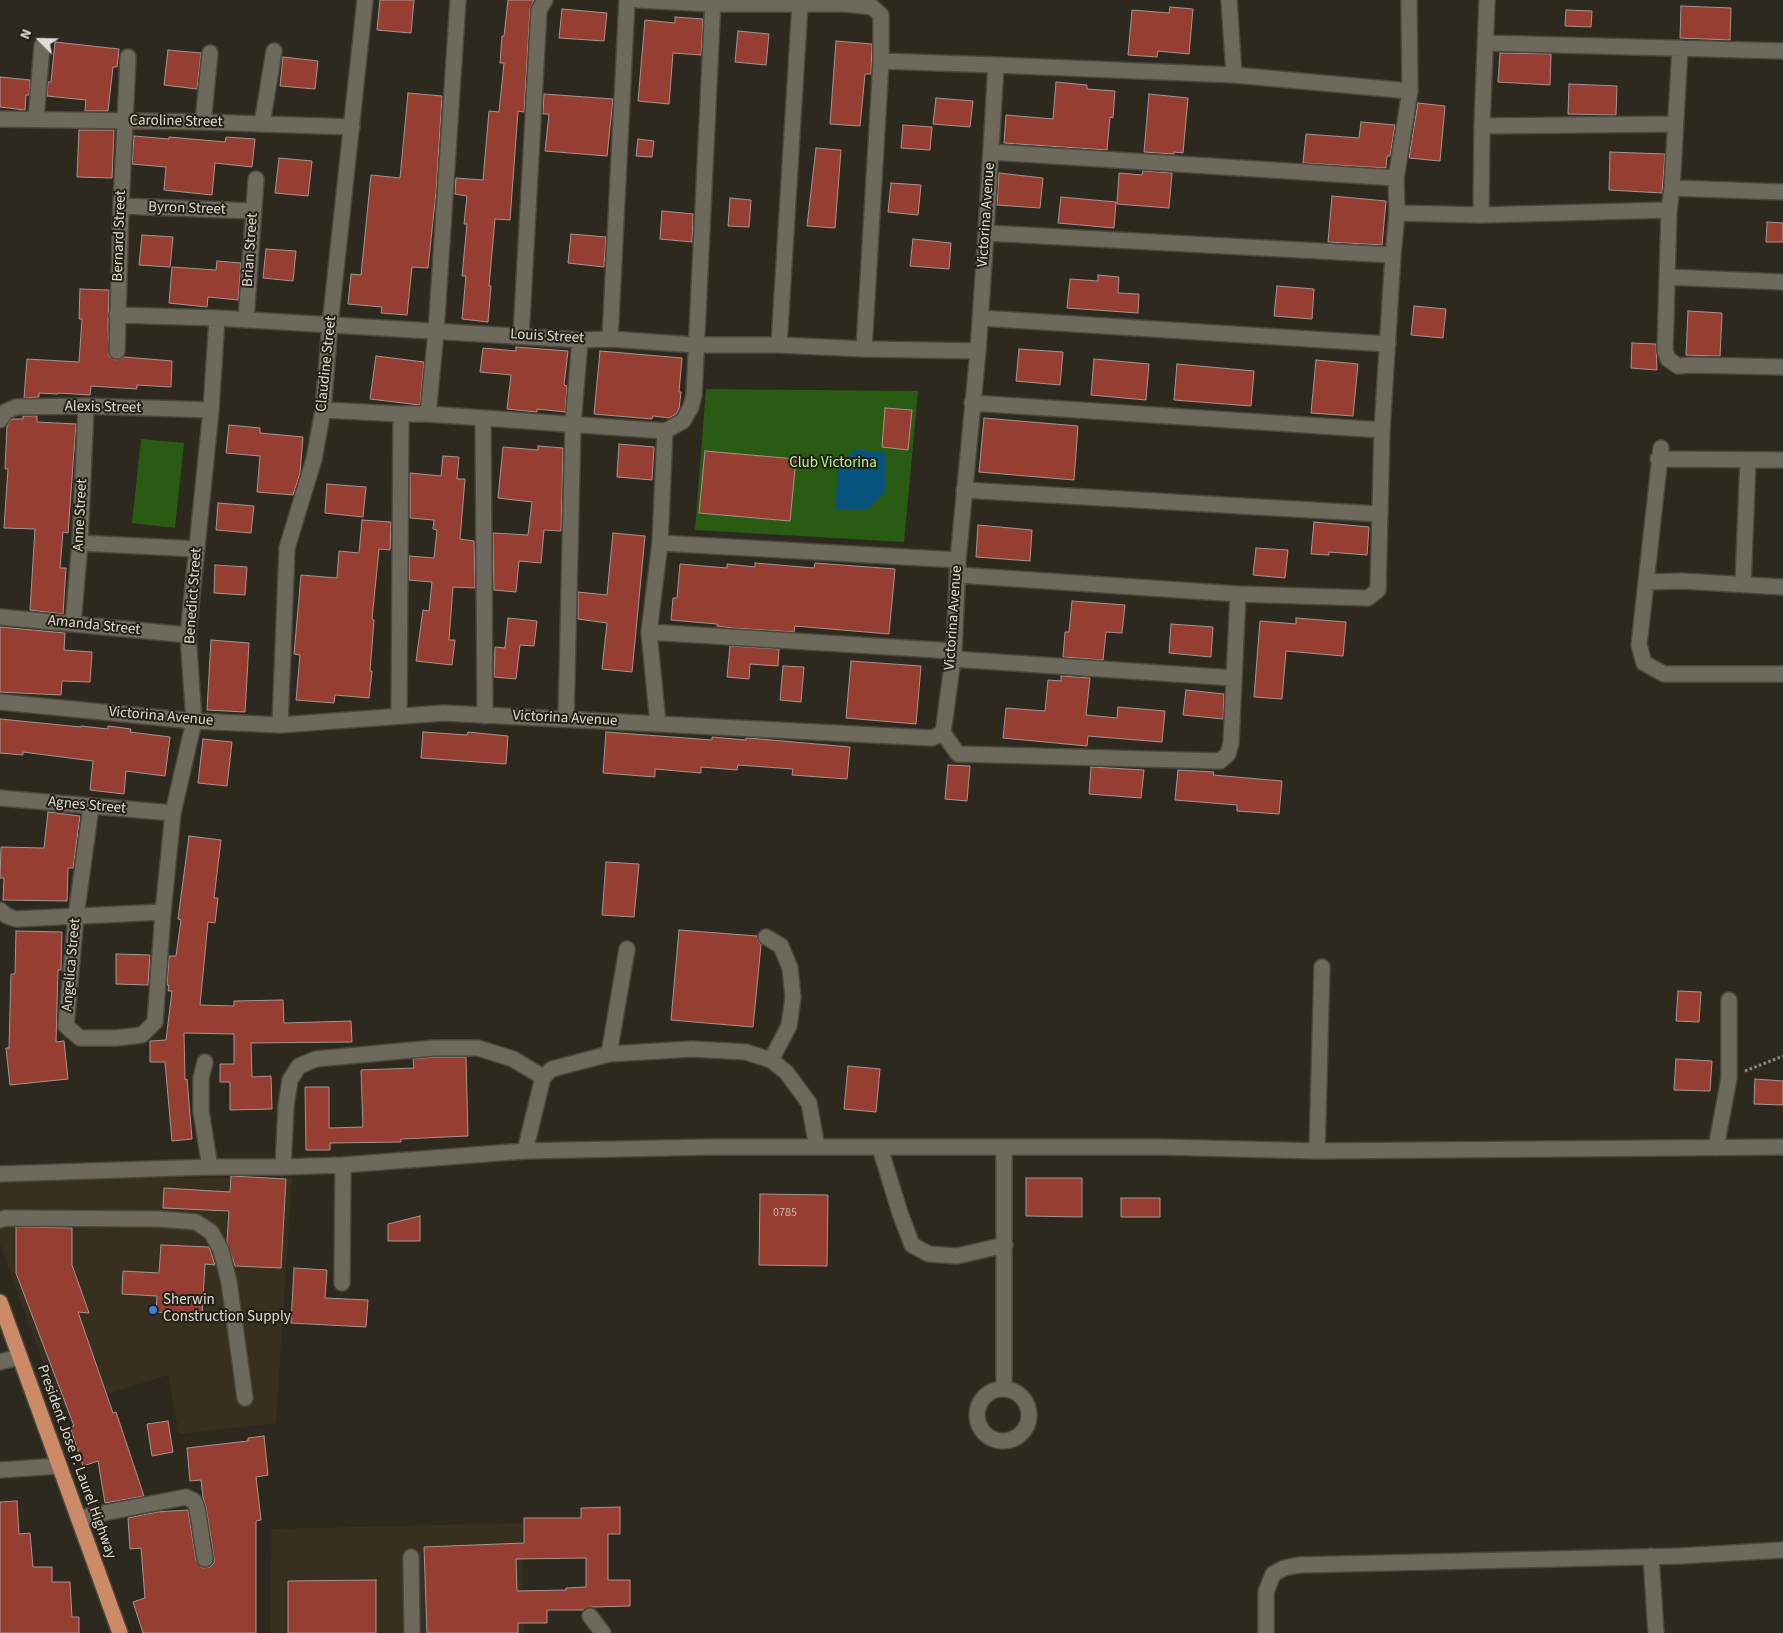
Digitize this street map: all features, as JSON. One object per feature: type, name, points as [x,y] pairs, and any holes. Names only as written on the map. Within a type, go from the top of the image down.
[{"type":"highway","name":"President Jose P. Laurel Highway","points":[[1,1310],[120,1633]]},
{"type":"street","name":"Claudine Street","points":[[280,725],[287,548],[314,459],[323,410],[330,325],[365,0]]},
{"type":"street","points":[[428,414],[436,332],[458,0]]},
{"type":"street","points":[[521,336],[539,10],[545,0]]},
{"type":"street","points":[[610,339],[628,0]]},
{"type":"street","points":[[637,0],[845,4],[872,7],[880,15],[881,61],[864,349]]},
{"type":"street","points":[[1229,0],[1234,75]]},
{"type":"street","points":[[660,542],[958,567],[1238,594],[1368,598],[1378,590],[1382,430],[1397,214],[1396,178],[1410,91],[1409,0]]},
{"type":"street","points":[[1480,215],[1487,0]]},
{"type":"street","points":[[323,410],[428,414],[665,431],[683,421],[691,407],[694,395],[713,2]]},
{"type":"street","points":[[779,345],[800,4]]},
{"type":"street","points":[[1485,43],[1783,52]]},
{"type":"street","points":[[36,119],[42,46]]},
{"type":"street","points":[[1680,48],[1672,188],[1668,210],[1664,351],[1668,359],[1678,366],[1783,367]]},
{"type":"street","points":[[262,124],[274,51]]},
{"type":"street","points":[[203,122],[210,53]]},
{"type":"street","name":"Bernard Street","points":[[117,351],[128,57]]},
{"type":"street","points":[[881,61],[1234,75],[1410,91]]},
{"type":"street","name":"Victorina Avenue","points":[[0,702],[194,721],[280,725],[444,713],[932,738],[943,733],[953,655],[964,490],[978,351],[996,65]]},
{"type":"street","name":"Caroline Street","points":[[0,119],[203,122],[352,127]]},
{"type":"street","points":[[1482,126],[1675,124]]},
{"type":"street","points":[[991,152],[1396,178]]},
{"type":"street","name":"Brian Street","points":[[246,320],[256,180]]},
{"type":"street","points":[[1672,188],[1783,192]]},
{"type":"street","name":"Byron Street","points":[[121,206],[253,211]]},
{"type":"street","points":[[1397,214],[1480,215],[1668,210]]},
{"type":"street","points":[[986,233],[1393,255]]},
{"type":"street","points":[[1667,277],[1783,282]]},
{"type":"street","name":"Louis Street","points":[[117,315],[217,318],[436,332],[580,340],[610,339],[696,345],[779,345],[978,351]]},
{"type":"street","name":"Benedict Street","points":[[155,1022],[173,813],[194,721],[188,635],[211,410],[217,318]]},
{"type":"street","points":[[980,318],[1388,344]]},
{"type":"street","points":[[566,719],[573,424],[580,340]]},
{"type":"street","points":[[972,402],[1382,430]]},
{"type":"street","name":"Alexis Street","points":[[0,420],[5,412],[16,407],[86,406],[211,410]]},
{"type":"street","name":"Anne Street","points":[[73,623],[80,543],[86,406]]},
{"type":"street","points":[[398,716],[401,414]]},
{"type":"street","points":[[483,419],[485,716]]},
{"type":"street","points":[[658,724],[649,632],[660,542],[665,431]]},
{"type":"street","points":[[1783,460],[1748,460],[1660,454],[1639,645],[1644,663],[1664,674],[1783,674]]},
{"type":"street","points":[[1743,585],[1748,460]]},
{"type":"street","points":[[964,490],[1380,514]]},
{"type":"street","points":[[80,543],[197,549]]},
{"type":"street","points":[[1646,582],[1682,581],[1783,587]]},
{"type":"street","points":[[943,733],[958,754],[1220,761],[1228,754],[1231,743],[1238,594]]},
{"type":"street","name":"Amanda Street","points":[[0,617],[188,635]]},
{"type":"street","points":[[649,632],[1234,678]]},
{"type":"street","name":"Agnes Street","points":[[0,798],[173,813]]},
{"type":"street","name":"Angelica Street","points":[[91,807],[76,916],[66,1026],[80,1038],[116,1038],[142,1035],[155,1022]]},
{"type":"street","points":[[0,910],[7,916],[16,919],[163,912]]},
{"type":"street","points":[[766,937],[781,946],[790,968],[793,997],[789,1026],[771,1060]]},
{"type":"street","points":[[609,1054],[627,949]]},
{"type":"street","points":[[1317,1151],[1322,967]]},
{"type":"street","points":[[1716,1148],[1729,1078],[1729,1000]]},
{"type":"street","points":[[283,1167],[286,1106],[290,1080],[299,1066],[316,1059],[434,1048],[478,1048],[513,1059],[543,1077]]},
{"type":"street","points":[[525,1151],[543,1077],[552,1068],[609,1054],[692,1049],[746,1052],[771,1060],[786,1072],[809,1103],[817,1147]]},
{"type":"street","points":[[205,1062],[201,1078],[201,1111],[210,1166]]},
{"type":"street","points":[[0,1174],[210,1166],[283,1167],[343,1165],[525,1151],[817,1147],[1161,1147],[1317,1151],[1783,1148]]},
{"type":"street","points":[[880,1148],[912,1245],[929,1254],[957,1256],[1005,1245]]},
{"type":"street","points":[[1004,1148],[1004,1389]]},
{"type":"street","points":[[342,1283],[343,1165]]},
{"type":"street","points":[[0,1220],[5,1218],[160,1219],[196,1222],[211,1232],[221,1250],[229,1282],[245,1398]]},
{"type":"street","points":[[0,1362],[19,1357]]},
{"type":"street","points":[[0,1470],[59,1466]]},
{"type":"street","points":[[78,1518],[186,1497],[194,1500],[197,1508],[205,1559]]},
{"type":"street","points":[[1266,1633],[1266,1592],[1273,1574],[1284,1568],[1299,1565],[1651,1556],[1783,1550]]},
{"type":"street","points":[[1651,1556],[1656,1633]]},
{"type":"street","points":[[411,1557],[412,1633]]},
{"type":"street","points":[[590,1616],[603,1633]]},
{"type":"path","points":[[1729,1078],[1783,1056]]},
{"type":"shaded area","name":"Sherwin Construction Supply","points":[[292,1177],[276,1423],[179,1434],[168,1375],[60,1409],[0,1244],[0,1180]]},
{"type":"shaded area","points":[[522,1523],[524,1633],[270,1633],[271,1529]]},
{"type":"green space","name":"Club Victorina","points":[[706,389],[918,391],[904,542],[695,530]]},
{"type":"green space","points":[[141,439],[184,443],[175,528],[132,523]]},
{"type":"water","points":[[854,449],[885,453],[885,492],[868,509],[835,509],[838,471]]},
{"type":"building","points":[[380,0],[414,0],[411,33],[377,30]]},
{"type":"building","points":[[508,0],[534,0],[530,9],[524,112],[518,111],[510,220],[495,219],[488,322],[462,319],[466,276],[462,276],[467,224],[464,224],[467,196],[455,194],[456,178],[483,180],[489,111],[499,112],[504,63],[500,63],[502,36],[504,36]]},
{"type":"building","points":[[1681,6],[1731,8],[1730,40],[1680,38]]},
{"type":"building","points":[[1170,7],[1193,9],[1189,54],[1158,51],[1157,57],[1128,55],[1132,10],[1169,13]]},
{"type":"building","points":[[562,9],[607,13],[604,41],[559,38]]},
{"type":"building","points":[[1566,10],[1592,11],[1591,27],[1565,26]]},
{"type":"building","points":[[675,17],[703,19],[701,55],[673,53],[669,104],[638,101],[645,20],[675,23]]},
{"type":"building","points":[[738,31],[769,34],[766,65],[735,62]]},
{"type":"building","points":[[836,41],[872,44],[871,74],[865,74],[860,126],[830,124]]},
{"type":"building","points":[[55,42],[119,49],[117,67],[113,67],[108,111],[85,111],[86,100],[47,96],[48,82],[51,82]]},
{"type":"building","points":[[168,50],[201,53],[197,89],[164,85]]},
{"type":"building","points":[[1500,53],[1551,54],[1550,85],[1498,82]]},
{"type":"building","points":[[283,57],[318,61],[315,89],[280,86]]},
{"type":"building","points":[[0,77],[30,80],[25,110],[0,107]]},
{"type":"building","points":[[1056,82],[1087,85],[1087,89],[1115,91],[1113,118],[1110,117],[1107,150],[1004,143],[1006,115],[1053,119]]},
{"type":"building","points":[[1569,84],[1617,86],[1616,115],[1568,114]]},
{"type":"building","points":[[408,93],[442,96],[436,192],[428,268],[412,267],[407,315],[381,313],[382,307],[348,304],[351,274],[361,275],[371,175],[400,178]]},
{"type":"building","points":[[544,94],[613,99],[607,156],[545,151],[549,114],[543,114]]},
{"type":"building","points":[[1149,94],[1188,98],[1183,153],[1144,152]]},
{"type":"building","points":[[936,98],[973,101],[970,127],[933,124]]},
{"type":"building","points":[[1418,103],[1445,106],[1440,161],[1409,158]]},
{"type":"building","points":[[1361,122],[1395,125],[1386,168],[1303,163],[1306,134],[1359,138]]},
{"type":"building","points":[[903,125],[932,127],[930,150],[901,148]]},
{"type":"building","points":[[79,130],[114,130],[112,178],[77,177]]},
{"type":"building","points":[[134,136],[225,142],[226,137],[255,139],[252,167],[215,163],[212,195],[164,190],[166,167],[132,164]]},
{"type":"building","points":[[638,139],[654,141],[652,157],[636,156]]},
{"type":"building","points":[[816,148],[841,150],[835,228],[807,226]]},
{"type":"building","points":[[1610,152],[1665,154],[1662,193],[1609,190]]},
{"type":"building","points":[[279,158],[312,161],[308,196],[275,193]]},
{"type":"building","points":[[1143,171],[1172,173],[1169,208],[1117,204],[1119,173],[1142,175]]},
{"type":"building","points":[[999,173],[1043,178],[1040,208],[997,205]]},
{"type":"building","points":[[891,183],[921,185],[918,215],[888,212]]},
{"type":"building","points":[[1332,196],[1386,201],[1382,245],[1328,242]]},
{"type":"building","points":[[1061,197],[1116,202],[1114,228],[1058,223]]},
{"type":"building","points":[[730,198],[751,200],[749,227],[728,226]]},
{"type":"building","points":[[662,211],[693,214],[692,242],[660,239]]},
{"type":"building","points":[[1767,222],[1783,223],[1783,242],[1766,242]]},
{"type":"building","points":[[571,234],[606,237],[604,267],[568,263]]},
{"type":"building","points":[[142,235],[173,237],[170,267],[139,265]]},
{"type":"building","points":[[913,239],[951,243],[949,269],[910,266]]},
{"type":"building","points":[[266,249],[296,251],[293,281],[263,278]]},
{"type":"building","points":[[217,261],[241,263],[238,300],[208,297],[207,307],[169,303],[172,267],[216,270]]},
{"type":"building","points":[[1098,275],[1119,277],[1118,293],[1139,294],[1138,313],[1067,308],[1070,279],[1098,281]]},
{"type":"building","points":[[1277,286],[1314,289],[1312,319],[1274,316]]},
{"type":"building","points":[[80,289],[109,290],[109,356],[116,360],[124,357],[172,361],[171,387],[137,385],[137,389],[91,386],[90,395],[39,393],[39,397],[24,398],[27,359],[79,362],[82,319],[79,319]]},
{"type":"building","points":[[1414,306],[1446,309],[1443,338],[1411,335]]},
{"type":"building","points":[[1688,311],[1722,313],[1720,356],[1686,355]]},
{"type":"building","points":[[1632,343],[1656,344],[1657,370],[1631,368]]},
{"type":"building","points":[[516,347],[568,351],[564,385],[567,386],[565,412],[537,409],[537,412],[507,409],[511,375],[480,372],[483,348],[516,351]]},
{"type":"building","points":[[1019,349],[1063,352],[1060,385],[1016,381]]},
{"type":"building","points":[[600,351],[682,358],[679,392],[681,392],[679,409],[676,414],[669,418],[653,416],[652,419],[594,414]]},
{"type":"building","points":[[376,356],[424,362],[420,405],[370,399]]},
{"type":"building","points":[[1094,359],[1149,364],[1146,400],[1091,395]]},
{"type":"building","points":[[1316,360],[1358,364],[1353,416],[1311,413]]},
{"type":"building","points":[[1177,364],[1254,371],[1251,406],[1174,400]]},
{"type":"building","points":[[885,408],[912,410],[908,450],[882,447]]},
{"type":"building","points":[[23,416],[37,416],[37,422],[76,424],[68,533],[63,532],[60,568],[66,568],[63,614],[30,610],[35,529],[4,528],[8,469],[5,469],[7,426],[11,419],[23,419]]},
{"type":"building","points":[[984,418],[1078,426],[1074,480],[979,472]]},
{"type":"building","points":[[229,425],[260,428],[260,433],[303,437],[300,473],[293,495],[257,492],[260,456],[226,453]]},
{"type":"building","points":[[619,444],[654,447],[652,480],[617,477]]},
{"type":"building","points":[[538,446],[563,448],[561,531],[544,530],[541,563],[519,561],[516,592],[494,590],[493,533],[528,535],[532,502],[498,498],[503,447],[538,450]]},
{"type":"building","points":[[705,451],[796,459],[790,521],[699,513]]},
{"type":"building","points":[[443,456],[459,457],[457,479],[465,479],[460,539],[474,541],[475,588],[453,587],[449,640],[455,640],[452,665],[416,661],[423,610],[429,611],[432,582],[409,580],[409,556],[434,558],[437,530],[433,529],[434,520],[410,518],[410,473],[441,476]]},
{"type":"building","points":[[327,484],[366,487],[363,517],[325,513]]},
{"type":"building","points":[[218,503],[254,506],[251,533],[216,530]]},
{"type":"building","points":[[362,520],[391,522],[390,550],[379,549],[372,619],[374,620],[369,698],[335,695],[334,703],[296,700],[300,655],[294,654],[301,575],[337,578],[339,551],[359,553]]},
{"type":"building","points":[[1314,522],[1369,527],[1367,555],[1329,552],[1329,555],[1311,554]]},
{"type":"building","points":[[978,525],[1032,530],[1030,561],[976,557]]},
{"type":"building","points":[[613,533],[645,536],[632,672],[602,669],[607,623],[578,619],[578,592],[607,595]]},
{"type":"building","points":[[1256,548],[1288,550],[1285,578],[1253,575]]},
{"type":"building","points":[[755,563],[814,568],[815,563],[895,569],[889,634],[795,626],[794,632],[732,628],[717,626],[717,624],[671,620],[673,598],[677,598],[680,564],[727,568],[727,564],[755,567]]},
{"type":"building","points":[[215,565],[247,567],[245,595],[214,593]]},
{"type":"building","points":[[1072,601],[1125,605],[1122,633],[1106,632],[1103,660],[1063,657],[1065,632],[1069,632]]},
{"type":"building","points":[[508,618],[537,621],[534,646],[520,645],[516,679],[494,677],[495,647],[505,648]]},
{"type":"building","points":[[1296,618],[1346,622],[1343,656],[1286,651],[1282,699],[1254,697],[1260,621],[1296,624]]},
{"type":"building","points":[[1171,624],[1213,627],[1211,657],[1169,653]]},
{"type":"building","points":[[0,627],[65,633],[64,650],[92,652],[90,682],[62,681],[61,695],[0,692]]},
{"type":"building","points":[[211,640],[249,643],[245,712],[207,710]]},
{"type":"building","points":[[730,646],[779,649],[778,666],[750,664],[749,679],[727,677]]},
{"type":"building","points":[[851,661],[921,666],[916,724],[846,718]]},
{"type":"building","points":[[783,666],[804,667],[801,702],[780,700]]},
{"type":"building","points":[[1061,676],[1090,678],[1086,715],[1117,718],[1118,707],[1165,711],[1162,742],[1088,736],[1087,746],[1003,738],[1006,708],[1045,711],[1048,680],[1061,681]]},
{"type":"building","points":[[1186,690],[1224,694],[1223,719],[1183,715]]},
{"type":"building","points":[[0,719],[108,729],[108,726],[131,729],[130,732],[170,737],[165,776],[126,771],[124,794],[90,790],[93,761],[23,752],[23,755],[0,753]]},
{"type":"building","points":[[423,732],[467,735],[468,732],[508,736],[506,764],[421,758]]},
{"type":"building","points":[[606,732],[712,740],[712,737],[746,740],[746,738],[749,738],[850,747],[847,779],[792,775],[793,769],[738,765],[737,770],[701,767],[701,773],[655,769],[655,777],[603,773]]},
{"type":"building","points":[[203,739],[232,742],[227,786],[198,783]]},
{"type":"building","points":[[948,765],[970,766],[967,801],[945,799]]},
{"type":"building","points":[[1091,767],[1144,770],[1141,798],[1089,794]]},
{"type":"building","points":[[1178,770],[1214,772],[1213,775],[1282,781],[1279,814],[1237,811],[1237,805],[1175,800]]},
{"type":"building","points":[[48,812],[80,816],[73,868],[68,868],[67,901],[3,900],[4,878],[0,878],[1,847],[44,848]]},
{"type":"building","points":[[189,836],[221,840],[214,898],[218,898],[215,923],[208,922],[200,1005],[234,1006],[234,1001],[283,1000],[284,1023],[351,1021],[352,1042],[251,1043],[252,1077],[271,1076],[272,1109],[230,1110],[230,1082],[220,1082],[220,1064],[234,1064],[234,1034],[184,1033],[185,1080],[187,1079],[192,1139],[172,1141],[165,1062],[150,1062],[150,1041],[166,1040],[172,991],[168,991],[169,985],[167,985],[169,956],[176,956],[181,920],[178,919]]},
{"type":"building","points":[[606,862],[639,864],[634,917],[602,915]]},
{"type":"building","points":[[679,930],[757,936],[761,945],[753,1027],[671,1020]]},
{"type":"building","points":[[16,931],[62,932],[61,970],[58,970],[56,1042],[64,1041],[68,1079],[10,1085],[6,1048],[9,1048],[11,974],[15,974]]},
{"type":"building","points":[[116,954],[150,955],[148,985],[116,984]]},
{"type":"building","points":[[1678,991],[1701,992],[1699,1022],[1676,1021]]},
{"type":"building","points":[[466,1057],[468,1136],[401,1139],[401,1142],[330,1143],[330,1150],[306,1150],[305,1087],[329,1087],[329,1128],[363,1127],[361,1070],[414,1068],[413,1059]]},
{"type":"building","points":[[1676,1059],[1712,1061],[1710,1091],[1674,1090]]},
{"type":"building","points":[[848,1066],[880,1069],[876,1112],[844,1109]]},
{"type":"building","points":[[1755,1079],[1783,1081],[1783,1105],[1754,1104]]},
{"type":"building","points":[[231,1176],[286,1179],[281,1268],[235,1266],[227,1242],[229,1211],[163,1208],[164,1188],[230,1192]]},
{"type":"building","points":[[1026,1178],[1082,1178],[1082,1217],[1026,1216]]},
{"type":"building","points":[[760,1194],[828,1195],[827,1266],[759,1265]]},
{"type":"building","points":[[1121,1198],[1160,1198],[1160,1217],[1121,1217]]},
{"type":"building","points":[[420,1216],[420,1241],[388,1241],[388,1224]]},
{"type":"building","points":[[16,1227],[72,1228],[72,1265],[89,1313],[78,1312],[113,1413],[116,1412],[144,1496],[105,1503],[98,1461],[83,1466],[70,1427],[74,1426],[16,1273]]},
{"type":"building","points":[[161,1245],[209,1247],[215,1265],[205,1264],[202,1315],[156,1312],[157,1296],[122,1294],[123,1271],[159,1273]]},
{"type":"building","points":[[294,1268],[327,1270],[325,1298],[368,1300],[366,1327],[291,1323]]},
{"type":"building","points":[[168,1421],[173,1452],[152,1456],[147,1424]]},
{"type":"building","points":[[264,1436],[268,1475],[256,1477],[261,1520],[256,1521],[256,1633],[143,1633],[133,1602],[145,1598],[141,1548],[130,1549],[128,1518],[157,1512],[188,1510],[196,1561],[202,1568],[210,1567],[214,1563],[214,1558],[201,1480],[190,1481],[187,1448],[248,1441],[248,1438]]},
{"type":"building","points":[[17,1501],[19,1534],[30,1533],[33,1567],[52,1567],[52,1582],[70,1582],[72,1617],[79,1617],[79,1633],[0,1633],[0,1502]]},
{"type":"building","points":[[620,1507],[620,1534],[608,1534],[608,1580],[630,1580],[630,1606],[592,1607],[583,1610],[547,1610],[547,1623],[518,1623],[518,1633],[427,1633],[424,1547],[524,1543],[524,1518],[581,1518],[581,1508]],"holes":[[[586,1558],[586,1587],[566,1588],[566,1590],[517,1591],[516,1559]]]},
{"type":"building","points":[[376,1580],[376,1633],[288,1633],[288,1581]]},
{"type":"place","name":"Sherwin Construction Supply","points":[[153,1310]]}]
